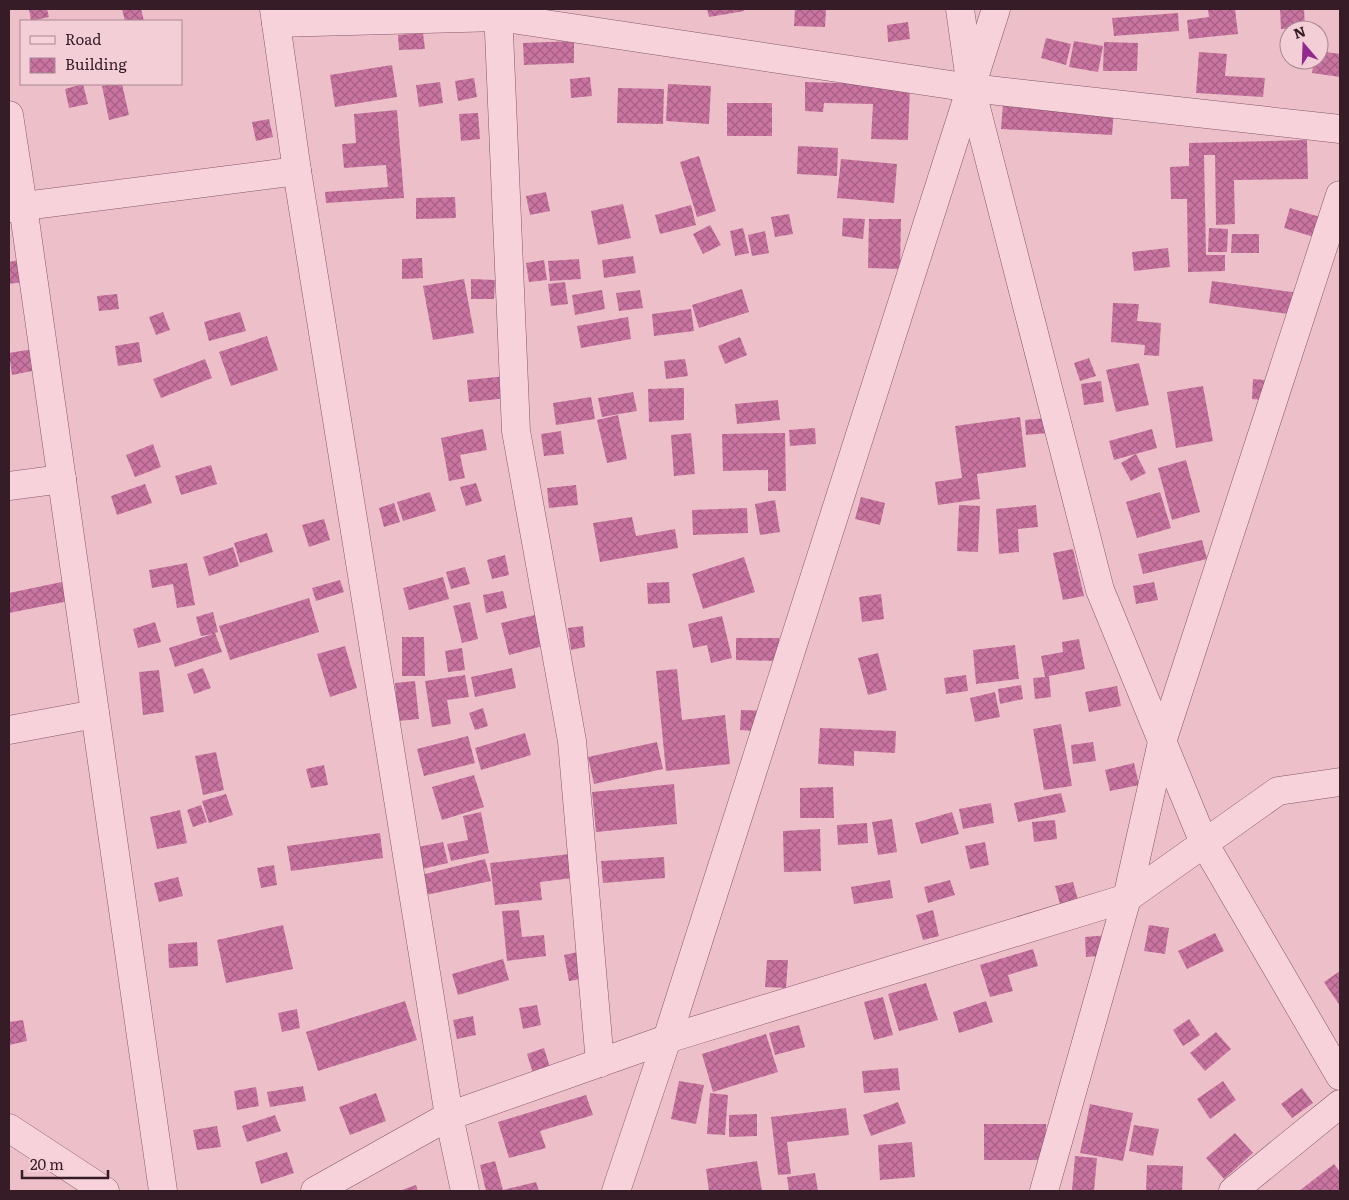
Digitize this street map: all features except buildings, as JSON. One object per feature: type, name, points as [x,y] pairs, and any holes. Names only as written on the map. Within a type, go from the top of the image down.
[{"type":"street","points":[[960,9],[971,88],[1100,590],[1204,843],[1340,1076]]},
{"type":"street","points":[[616,1191],[667,1039],[996,9]]},
{"type":"street","points":[[498,13],[516,431],[572,742],[600,1063]]},
{"type":"street","points":[[465,1191],[449,1116],[296,171],[275,16],[498,13],[971,88],[1340,130]]},
{"type":"street","points":[[9,115],[16,207],[62,479],[163,1191]]},
{"type":"street","points":[[16,207],[296,171]]},
{"type":"street","points":[[1044,1191],[1127,898],[1162,742],[1340,195]]},
{"type":"street","points":[[9,486],[62,479]]},
{"type":"street","points":[[9,730],[96,714]]},
{"type":"street","points":[[316,1191],[449,1116],[667,1039],[1127,898],[1278,791],[1340,782]]},
{"type":"street","points":[[1233,1191],[1340,1104]]},
{"type":"street","points":[[9,1128],[105,1191]]}]
